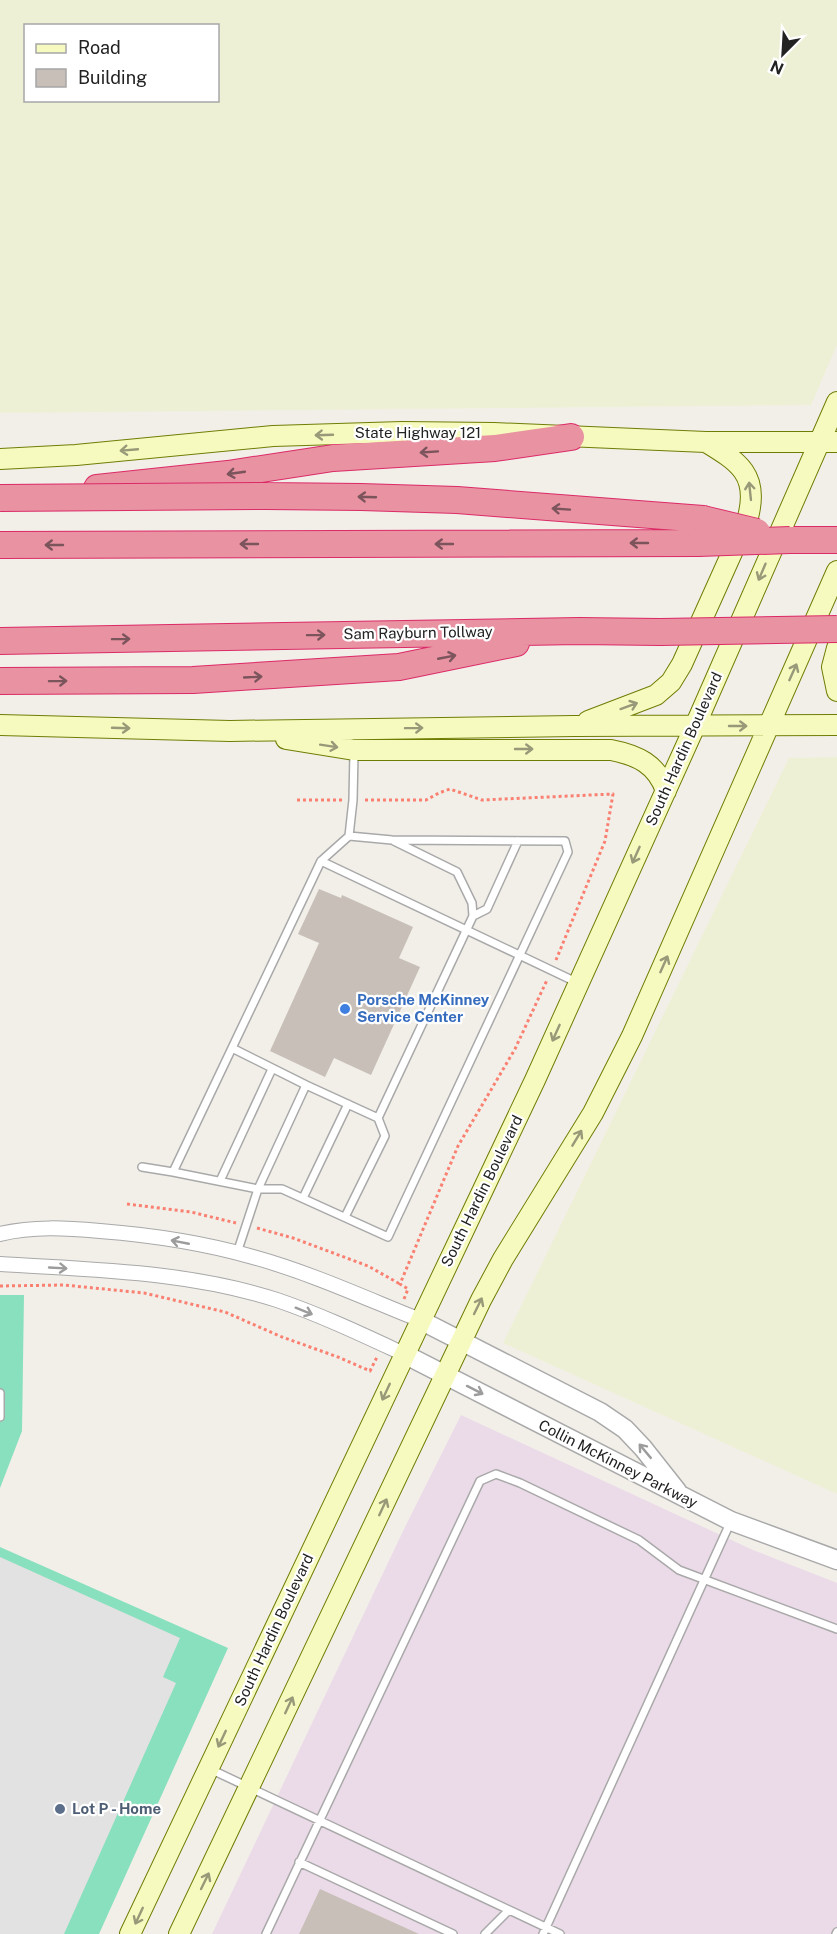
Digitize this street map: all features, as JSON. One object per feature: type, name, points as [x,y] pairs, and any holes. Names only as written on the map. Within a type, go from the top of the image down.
[{"type":"highway","points":[[0,498],[228,474],[333,458],[495,448],[571,437]]},
{"type":"highway","points":[[0,498],[266,496],[457,500],[700,531],[790,540],[837,540]]},
{"type":"highway","points":[[0,546],[700,531]]},
{"type":"highway","name":"Sam Rayburn Tollway","points":[[0,641],[837,629]]},
{"type":"highway","points":[[0,681],[193,680],[399,667],[579,631]]},
{"type":"main road","name":"South Hardin Boulevard","points":[[130,1934],[536,1080],[695,726],[828,442],[837,402]]},
{"type":"main road","name":"State Highway 121","points":[[0,459],[76,455],[273,436],[402,432],[494,433],[706,442],[828,442]]},
{"type":"main road","points":[[574,726],[656,695],[671,682],[682,664],[748,517],[752,499],[749,479],[745,471],[728,455],[706,442]]},
{"type":"main road","points":[[179,1934],[461,1341],[503,1259],[587,1122],[637,1026],[837,571]]},
{"type":"main road","points":[[837,648],[832,668],[837,691]]},
{"type":"main road","points":[[0,725],[230,731],[837,725]]},
{"type":"main road","points":[[230,731],[354,750],[611,750],[635,757],[655,769],[666,791]]},
{"type":"street","points":[[0,1234],[19,1229],[37,1228],[113,1232],[168,1239],[237,1253],[326,1282],[420,1320],[600,1412],[625,1429],[682,1497]]},
{"type":"street","points":[[0,1264],[117,1271],[219,1285],[278,1301],[404,1354]]},
{"type":"street","name":"Collin McKinney Parkway","points":[[404,1354],[731,1521],[837,1560]]},
{"type":"lane","points":[[173,1172],[321,861],[349,836],[353,800],[354,750]]},
{"type":"lane","points":[[142,1167],[258,1189],[282,1189],[388,1237],[568,852],[565,841],[392,840],[349,836]]},
{"type":"lane","points":[[378,1118],[473,916],[472,903],[457,872],[392,840]]},
{"type":"lane","points":[[473,916],[487,909],[518,841]]},
{"type":"lane","points":[[321,861],[579,983]]},
{"type":"lane","points":[[232,1048],[378,1118],[385,1136],[345,1217]]},
{"type":"lane","points":[[220,1181],[272,1069]]},
{"type":"lane","points":[[237,1253],[258,1189],[306,1085]]},
{"type":"lane","points":[[303,1198],[348,1104]]},
{"type":"lane","points":[[0,1393],[0,1417]]},
{"type":"lane","points":[[266,1934],[480,1481],[496,1474],[520,1483],[639,1540],[679,1570],[837,1629]]},
{"type":"lane","points":[[545,1931],[731,1521]]},
{"type":"lane","points":[[208,1769],[509,1910],[545,1931],[560,1934]]},
{"type":"lane","points":[[299,1862],[453,1934]]},
{"type":"lane","points":[[485,1934],[509,1910]]},
{"type":"path","points":[[127,1204],[191,1212],[293,1238],[368,1266],[400,1284]]},
{"type":"shaded area","points":[[461,1415],[753,1550],[837,1583],[837,1934],[212,1934],[404,1529]]},
{"type":"shaded area","name":"Lot P - Home","points":[[0,1557],[180,1638],[163,1677],[176,1683],[64,1934],[0,1934]]},
{"type":"green space","points":[[0,0],[837,0],[837,345],[811,405],[0,413]]},
{"type":"green space","points":[[837,757],[837,1494],[503,1343],[789,758]]},
{"type":"green space","points":[[0,1295],[24,1295],[22,1431],[0,1488]]},
{"type":"green space","name":"Lot P - Home","points":[[0,1547],[228,1648],[99,1934],[0,1934]]},
{"type":"building","name":"Porsche McKinney Service Center","points":[[319,889],[341,898],[342,895],[413,927],[399,958],[420,967],[371,1075],[334,1058],[325,1077],[270,1051],[319,943],[298,934]]},
{"type":"building","points":[[320,1889],[419,1934],[299,1934]]},
{"type":"place","name":"Porsche McKinney Service Center","points":[[345,1009]]},
{"type":"place","name":"Lot P - Home","points":[[60,1809]]}]
